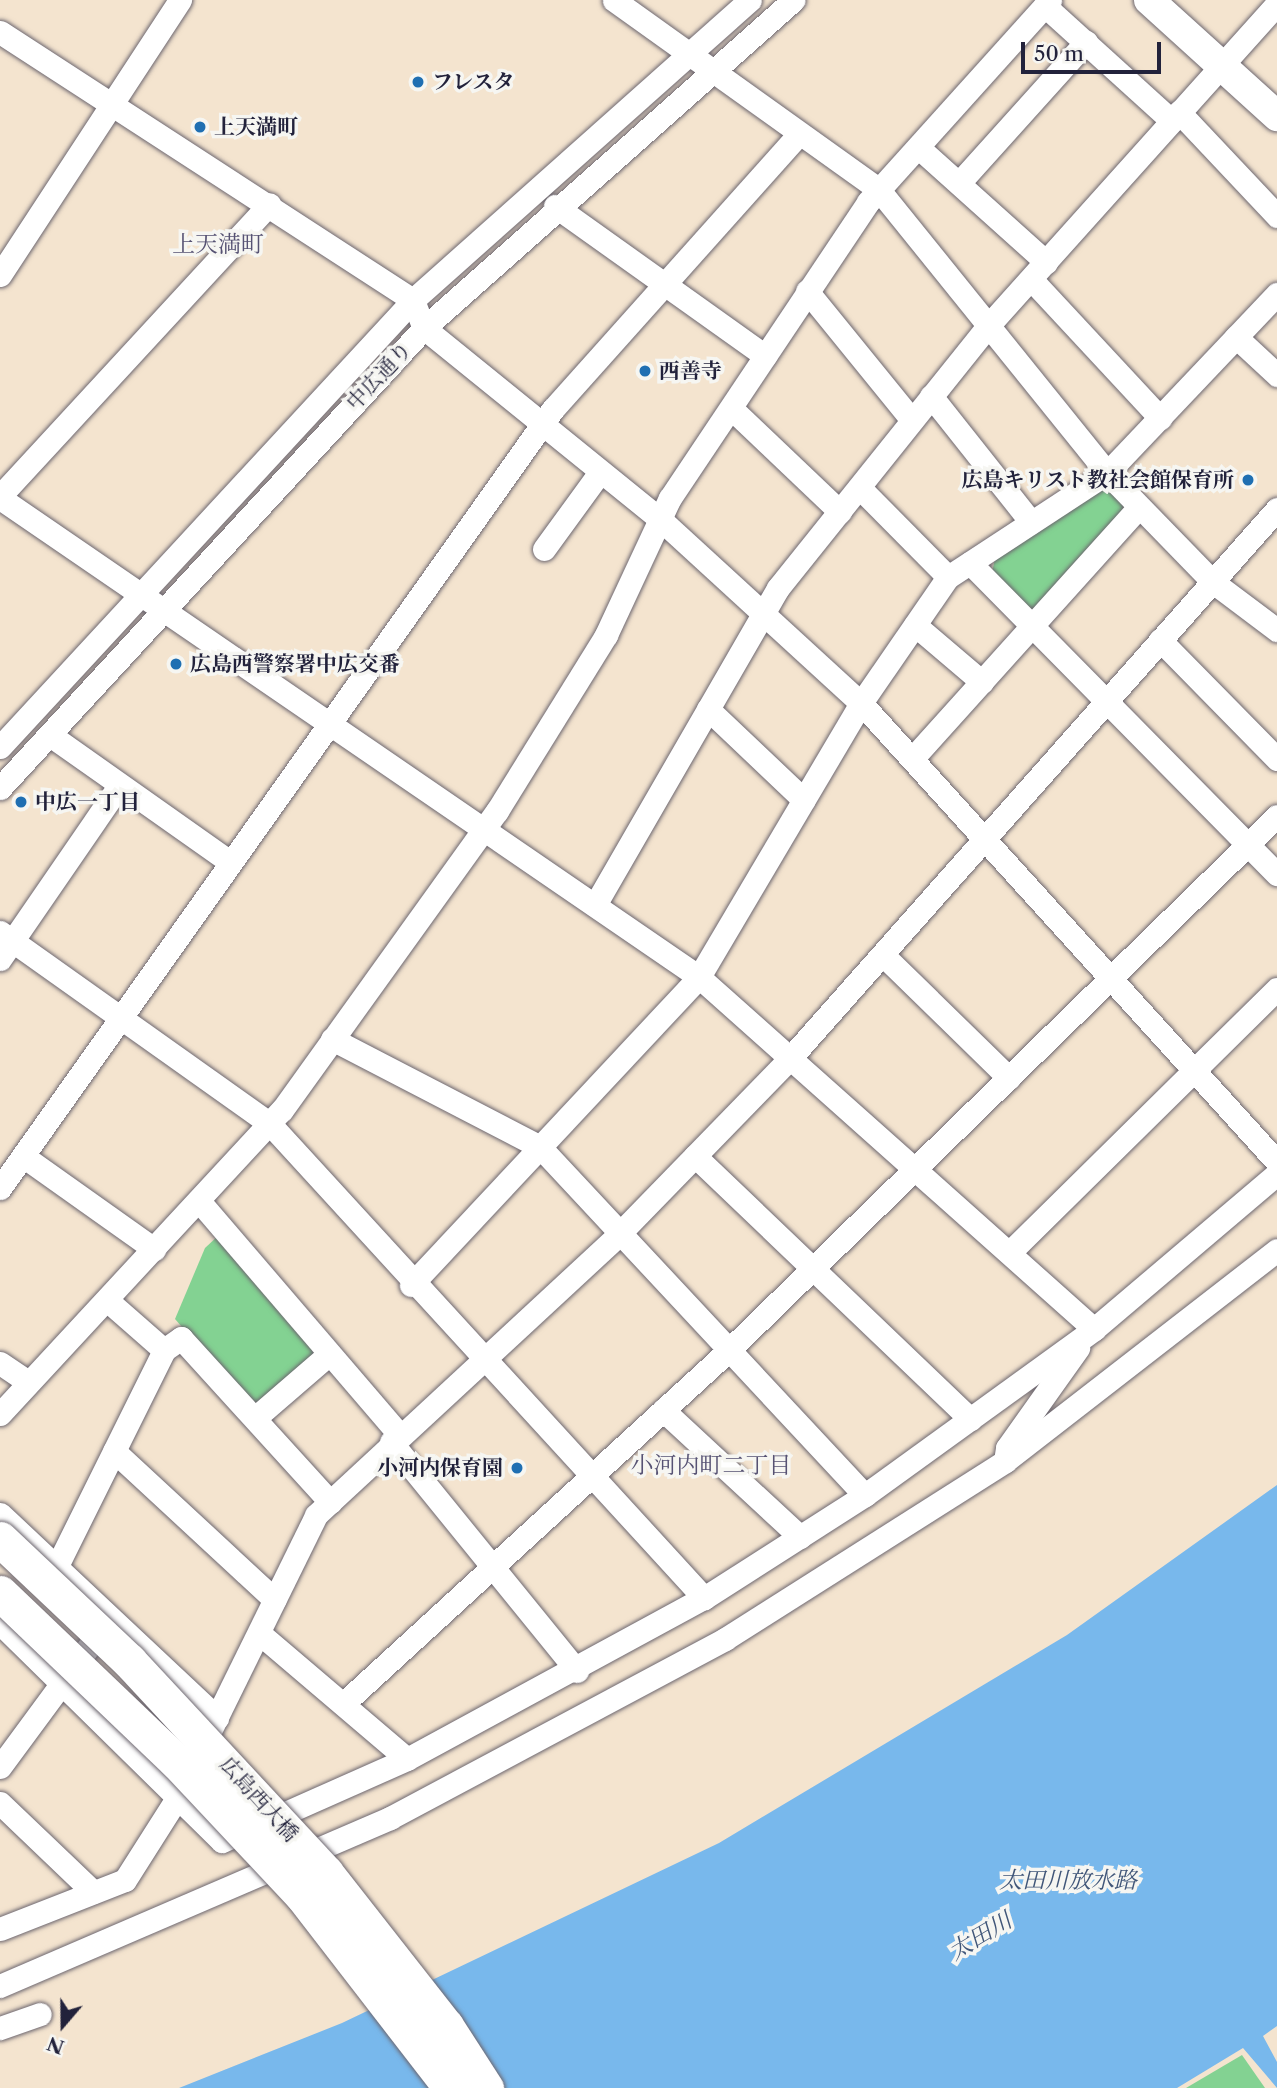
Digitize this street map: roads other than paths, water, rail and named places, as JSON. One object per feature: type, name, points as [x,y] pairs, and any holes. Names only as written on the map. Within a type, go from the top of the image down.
[{"type":"highway","name":"広島西大橋","points":[[0,1539],[129,1661],[317,1863],[397,1961],[486,2088]]},
{"type":"highway","name":"広島西大橋","points":[[0,1593],[176,1761],[301,1894],[451,2088]]},
{"type":"main road","points":[[1149,0],[1277,116]]},
{"type":"street","points":[[0,275],[180,0]]},
{"type":"street","points":[[614,0],[879,190],[1107,473],[1213,582],[1277,630]]},
{"type":"street","points":[[0,747],[146,594],[413,300],[750,0]]},
{"type":"street","name":"中広通り","points":[[0,788],[424,328],[555,206],[794,0]]},
{"type":"street","points":[[0,1414],[270,1124],[483,826],[606,635],[660,519],[807,291],[879,190],[1047,3],[1086,42],[1175,117],[1277,216]]},
{"type":"street","points":[[595,905],[762,614],[987,327],[1277,4]]},
{"type":"street","points":[[0,32],[110,105],[269,204],[413,300],[424,328],[660,519],[861,703],[1277,1162]]},
{"type":"street","points":[[958,183],[1086,42]]},
{"type":"street","points":[[0,1188],[542,424],[799,134]]},
{"type":"street","points":[[919,148],[958,183],[1039,270],[1160,418]]},
{"type":"street","points":[[269,204],[0,497],[333,721],[699,977],[1011,1251],[1088,1333]]},
{"type":"street","points":[[555,206],[664,287],[765,356]]},
{"type":"street","points":[[807,291],[912,420]]},
{"type":"street","points":[[411,1285],[699,977],[861,703],[948,577],[1107,473],[1277,294]]},
{"type":"street","points":[[1236,337],[1277,375]]},
{"type":"street","points":[[931,396],[1031,522]]},
{"type":"street","points":[[732,409],[840,512]]},
{"type":"street","points":[[544,549],[600,472]]},
{"type":"street","points":[[860,488],[948,577]]},
{"type":"street","points":[[912,760],[1139,507]]},
{"type":"street","points":[[0,1929],[125,1880],[177,1798],[316,1515],[480,1359],[620,1233],[792,1056],[1277,509]]},
{"type":"street","points":[[970,563],[1277,874]]},
{"type":"street","points":[[915,625],[982,682]]},
{"type":"street","points":[[1160,640],[1277,759]]},
{"type":"street","points":[[708,709],[804,800]]},
{"type":"street","points":[[50,735],[230,862]]},
{"type":"street","points":[[119,786],[4,944],[119,1018],[270,1124],[411,1285],[704,1598]]},
{"type":"street","points":[[344,1703],[729,1350],[1277,816]]},
{"type":"street","points":[[883,955],[1009,1078]]},
{"type":"street","points":[[1011,1251],[1277,989]]},
{"type":"street","points":[[332,1039],[540,1147],[865,1495]]},
{"type":"street","points":[[23,1156],[155,1249]]},
{"type":"street","points":[[695,1156],[970,1419]]},
{"type":"street","points":[[0,1623],[222,1841],[407,1759],[577,1671],[704,1598],[865,1495],[1088,1333],[1277,1174]]},
{"type":"street","points":[[199,1201],[395,1438],[577,1671]]},
{"type":"street","points":[[0,1986],[390,1818],[725,1639],[1005,1461],[1277,1250]]},
{"type":"street","points":[[108,1301],[164,1350]]},
{"type":"street","points":[[1005,1461],[1007,1448],[1088,1333]]},
{"type":"street","points":[[57,1566],[164,1350],[181,1338],[330,1502]]},
{"type":"street","points":[[255,1419],[328,1355]]},
{"type":"street","points":[[0,1363],[28,1382]]},
{"type":"street","points":[[663,1410],[800,1536]]},
{"type":"street","points":[[114,1451],[275,1600]]},
{"type":"street","points":[[0,1514],[112,1615],[217,1718]]},
{"type":"street","points":[[0,1767],[112,1615]]},
{"type":"street","points":[[259,1633],[407,1759]]},
{"type":"street","points":[[0,1803],[93,1892]]},
{"type":"street","points":[[0,2028],[40,2014]]},
{"type":"water","name":"太田川放水路","points":[[1277,1485],[1277,2026],[1263,2036],[1277,2062],[1277,2088],[1243,2048],[1177,2088],[179,2088],[342,2023],[719,1843],[1067,1635]]},
{"type":"place","name":"フレスタ","points":[[418,82]]},
{"type":"place","name":"上天満町","points":[[200,127]]},
{"type":"place","name":"西善寺","points":[[645,371]]},
{"type":"place","name":"広島キリスト教社会館保育所","points":[[1248,480]]},
{"type":"place","name":"広島西警察署中広交番","points":[[176,664]]},
{"type":"place","name":"中広一丁目","points":[[21,802]]},
{"type":"place","name":"小河内保育園","points":[[517,1468]]},
{"type":"district","name":"上天満町","points":[[218,244]]},
{"type":"district","name":"小河内町二丁目","points":[[711,1465]]},
{"type":"water label","name":"太田川","points":[[980,1936]]}]
